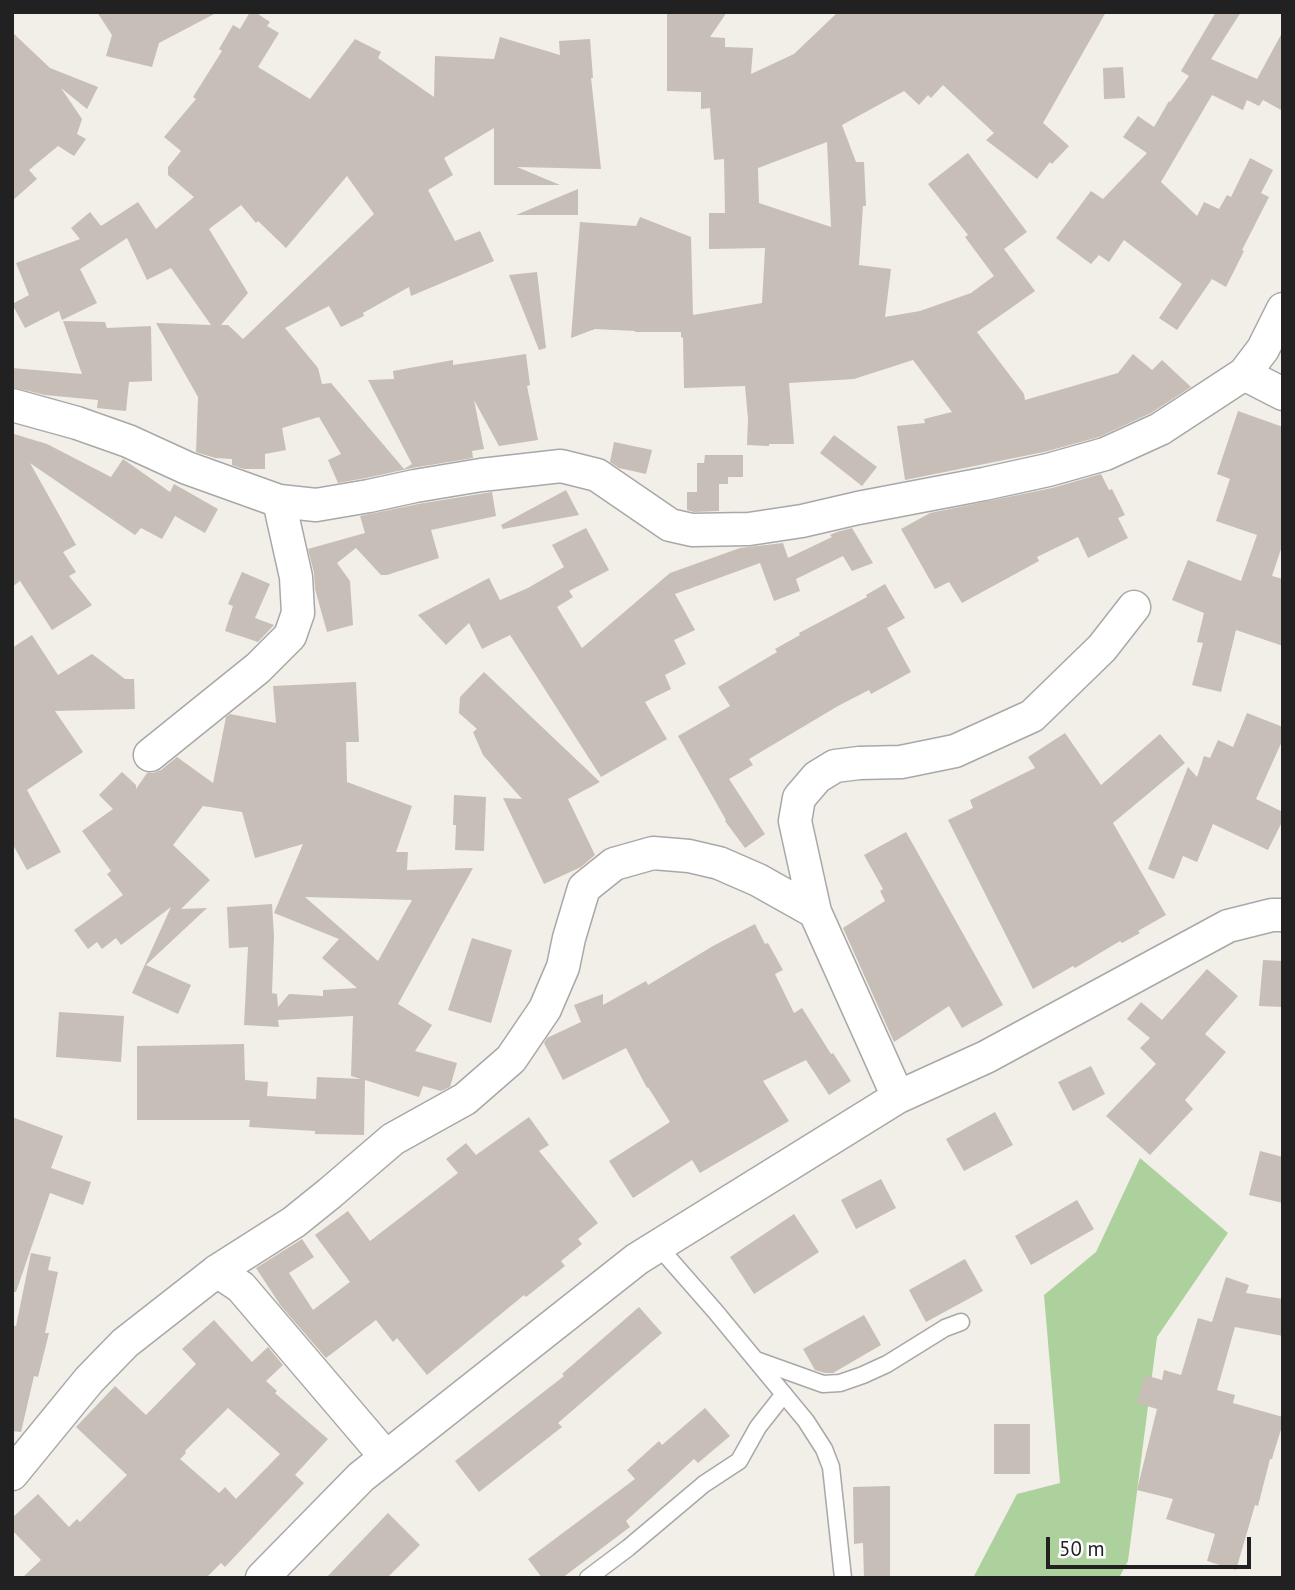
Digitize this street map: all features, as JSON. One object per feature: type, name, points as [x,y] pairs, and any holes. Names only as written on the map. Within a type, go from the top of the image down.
[{"type":"street","points":[[12,405],[128,441],[187,468],[279,501],[316,505],[481,475],[561,466],[597,475],[670,525],[692,530],[749,528],[802,521],[970,487],[1105,454],[1160,429],[1244,374],[1263,349],[1283,309]]},
{"type":"street","points":[[1244,374],[1283,394]]},
{"type":"street","points":[[150,755],[258,668],[290,636],[298,613],[296,577],[279,501]]},
{"type":"street","points":[[898,1097],[816,912],[796,821],[799,798],[817,777],[835,766],[901,762],[955,751],[1032,716],[1101,648],[1134,607]]},
{"type":"street","points":[[12,1474],[89,1380],[125,1343],[216,1271],[294,1222],[393,1139],[465,1099],[511,1059],[545,1009],[563,967],[584,888],[614,864],[653,853],[689,856],[719,863],[758,880],[816,912]]},
{"type":"street","points":[[262,1578],[361,1477],[637,1259],[898,1097],[986,1057],[1228,926],[1279,906]]},
{"type":"street","points":[[216,1271],[241,1287],[386,1457]]},
{"type":"lane","points":[[658,1246],[784,1394],[824,1449],[831,1467],[844,1578]]},
{"type":"lane","points":[[754,1359],[823,1384],[840,1383],[863,1376],[887,1364],[945,1328],[961,1322]]},
{"type":"lane","points":[[588,1578],[704,1484],[739,1461],[758,1427],[784,1394]]},
{"type":"green space","points":[[1140,1158],[1228,1233],[1157,1337],[1128,1561],[1119,1578],[973,1578],[1017,1494],[1060,1483],[1044,1295],[1096,1252]]},
{"type":"building","points":[[97,12],[218,12],[159,43],[152,67],[106,56],[112,35]]},
{"type":"building","points":[[250,12],[255,12],[270,22],[267,26],[279,33],[258,67],[310,99],[355,39],[381,52],[378,58],[434,97],[435,56],[494,59],[500,37],[560,55],[559,41],[590,39],[591,78],[601,169],[517,167],[560,185],[494,185],[494,128],[444,158],[453,175],[428,190],[455,241],[480,231],[494,261],[411,296],[409,287],[363,313],[364,316],[341,327],[329,306],[285,328],[318,368],[322,384],[331,383],[404,469],[412,464],[368,380],[394,379],[393,371],[453,360],[453,365],[526,354],[530,385],[527,386],[538,440],[499,446],[474,400],[484,449],[472,451],[473,458],[338,483],[328,460],[341,454],[319,417],[282,428],[286,450],[265,454],[265,469],[244,469],[232,465],[232,459],[215,458],[196,452],[198,397],[156,323],[211,325],[171,268],[147,280],[127,238],[80,269],[97,303],[62,320],[59,311],[25,328],[12,304],[29,295],[16,263],[80,239],[71,228],[90,212],[101,226],[138,202],[156,229],[194,197],[168,175],[168,167],[181,151],[164,137],[196,99],[193,97],[222,51],[219,49],[233,25],[240,29]],"holes":[[[347,176],[374,214],[243,339],[228,325],[221,325],[248,293],[209,229],[241,205],[256,223],[258,221],[286,248]]]},
{"type":"building","points":[[667,12],[727,12],[710,37],[725,38],[725,47],[753,48],[751,74],[794,54],[838,12],[1106,12],[1043,123],[1069,146],[1052,164],[1050,162],[1037,179],[986,140],[994,133],[943,85],[931,98],[928,95],[919,105],[904,91],[842,125],[856,162],[864,162],[866,206],[863,206],[859,265],[891,269],[885,317],[920,311],[971,293],[994,276],[965,237],[968,235],[928,184],[968,153],[1027,232],[1004,249],[1035,291],[977,332],[1024,394],[1025,400],[1118,373],[1133,354],[1152,370],[1162,360],[1191,387],[1151,413],[1099,437],[1044,452],[905,480],[897,426],[925,423],[924,419],[952,412],[913,360],[854,379],[789,383],[794,444],[747,445],[745,386],[684,388],[681,332],[595,329],[571,338],[580,222],[636,226],[640,217],[691,237],[693,315],[762,303],[765,248],[709,249],[709,213],[725,213],[724,159],[714,160],[710,108],[701,109],[701,92],[667,91]],"holes":[[[827,142],[831,227],[759,203],[758,168]]]},
{"type":"building","points":[[1216,12],[1241,12],[1211,59],[1257,79],[1283,31],[1283,111],[1263,100],[1259,106],[1247,100],[1243,110],[1212,95],[1161,182],[1197,216],[1204,202],[1219,209],[1227,195],[1231,197],[1250,158],[1273,170],[1261,193],[1269,197],[1226,287],[1212,279],[1177,330],[1159,318],[1182,284],[1124,240],[1109,262],[1099,255],[1091,264],[1056,238],[1091,191],[1103,199],[1147,153],[1123,137],[1138,116],[1154,127],[1169,101],[1189,76],[1181,71]]},
{"type":"building","points":[[12,32],[50,68],[98,87],[87,109],[61,88],[82,119],[77,134],[86,139],[74,156],[58,146],[29,170],[37,179],[12,201]]},
{"type":"building","points":[[1123,67],[1125,98],[1104,99],[1103,68]]},
{"type":"building","points":[[578,189],[578,215],[516,215]]},
{"type":"building","points":[[537,272],[546,348],[539,350],[509,275]]},
{"type":"building","points":[[63,321],[105,322],[107,328],[151,326],[152,381],[129,382],[126,411],[97,408],[98,400],[45,395],[12,387],[12,368],[82,374]]},
{"type":"building","points":[[1238,411],[1283,427],[1283,543],[1272,576],[1283,579],[1283,646],[1236,630],[1221,692],[1192,685],[1203,643],[1197,642],[1204,613],[1172,600],[1188,560],[1241,581],[1257,535],[1216,521],[1230,479],[1217,474]]},
{"type":"building","points":[[12,431],[14,434],[47,444],[111,477],[123,459],[170,492],[174,484],[218,509],[205,533],[175,516],[162,539],[141,528],[135,535],[30,463],[76,545],[63,552],[76,572],[69,576],[92,605],[52,630],[20,581],[12,587]]},
{"type":"building","points":[[834,435],[877,467],[862,486],[820,453]]},
{"type":"building","points":[[614,442],[652,450],[646,474],[619,468],[610,462]]},
{"type":"building","points":[[705,455],[743,455],[743,477],[728,477],[728,484],[719,484],[719,511],[694,512],[687,510],[687,492],[697,492],[697,463],[704,463]]},
{"type":"building","points":[[1101,474],[1125,515],[1118,518],[1128,538],[1088,558],[1078,537],[1037,557],[1039,561],[962,603],[949,582],[935,589],[901,529],[930,513],[1052,488]]},
{"type":"building","points":[[566,490],[579,515],[503,529],[501,525]]},
{"type":"building","points":[[492,492],[496,516],[431,530],[439,558],[387,575],[381,575],[356,548],[337,563],[350,581],[353,625],[327,632],[315,589],[308,549],[365,533],[360,516]]},
{"type":"building","points":[[586,528],[609,570],[569,591],[573,597],[557,607],[582,648],[670,573],[740,548],[783,543],[788,558],[832,537],[830,535],[852,528],[873,563],[852,571],[843,556],[796,579],[800,591],[774,601],[760,563],[675,594],[695,630],[674,640],[686,664],[665,675],[671,689],[645,702],[667,739],[601,777],[510,635],[482,649],[469,623],[446,645],[418,615],[489,578],[500,600],[528,588],[564,567],[552,545]]},
{"type":"building","points":[[242,572],[270,584],[255,618],[274,625],[258,642],[225,631],[233,606],[228,604]]},
{"type":"building","points":[[885,584],[905,618],[887,628],[911,672],[871,694],[869,690],[838,706],[749,759],[753,765],[729,779],[765,834],[745,848],[725,821],[678,736],[730,706],[718,687],[777,652],[775,649],[800,635],[799,633],[867,597],[866,595]]},
{"type":"building","points":[[32,635],[58,675],[92,654],[125,679],[134,679],[135,709],[55,711],[83,752],[27,790],[61,852],[27,870],[12,843],[12,648]]},
{"type":"building","points":[[484,672],[600,782],[568,799],[595,855],[581,867],[544,884],[503,798],[522,799],[483,755],[473,732],[477,729],[459,713],[460,697]]},
{"type":"building","points":[[356,682],[359,742],[346,742],[347,782],[412,806],[396,852],[408,852],[407,870],[473,868],[398,1004],[432,1025],[415,1051],[457,1063],[450,1087],[441,1091],[423,1086],[419,1097],[365,1080],[364,1135],[315,1134],[315,1131],[249,1127],[250,1120],[137,1120],[137,1046],[244,1044],[245,1080],[268,1082],[267,1096],[316,1099],[317,1077],[361,1079],[351,1076],[353,1016],[278,1020],[279,1027],[244,1025],[248,947],[229,948],[227,907],[272,904],[272,993],[277,994],[278,1007],[289,994],[323,996],[323,990],[357,988],[322,958],[339,939],[274,913],[303,844],[255,858],[242,812],[203,806],[173,845],[210,880],[181,909],[207,908],[146,965],[191,985],[178,1014],[132,993],[171,907],[121,945],[116,938],[102,949],[97,942],[88,949],[74,930],[123,895],[107,874],[111,871],[82,831],[113,809],[99,795],[122,772],[136,785],[136,789],[147,773],[161,770],[177,757],[213,783],[226,717],[230,714],[276,723],[273,686]],"holes":[[[305,897],[412,900],[378,961]]]},
{"type":"building","points":[[1247,713],[1283,727],[1283,739],[1256,799],[1283,812],[1283,820],[1268,850],[1213,824],[1197,862],[1183,856],[1174,879],[1148,869],[1188,767],[1197,777],[1204,756],[1210,758],[1218,740],[1233,747]]},
{"type":"building","points":[[1065,733],[1101,785],[1160,734],[1185,763],[1113,823],[1166,915],[1138,931],[1140,933],[1122,943],[1120,941],[1033,989],[948,820],[973,808],[970,800],[1035,768],[1028,757]]},
{"type":"building","points":[[454,795],[486,797],[484,851],[455,850]]},
{"type":"building","points":[[906,832],[1003,1005],[962,1028],[949,1006],[894,1042],[843,928],[885,901],[880,891],[883,889],[864,855]]},
{"type":"building","points":[[755,924],[783,970],[775,974],[794,1013],[802,1008],[851,1081],[829,1095],[806,1060],[763,1081],[789,1121],[700,1173],[692,1160],[633,1198],[609,1161],[670,1122],[647,1088],[626,1048],[563,1080],[544,1043],[547,1038],[581,1022],[574,1005],[603,994],[603,1005],[646,981],[648,985]]},
{"type":"building","points":[[472,938],[512,950],[491,1023],[448,1010]]},
{"type":"building","points":[[1263,960],[1283,961],[1283,1007],[1259,1006]]},
{"type":"building","points":[[1207,969],[1238,996],[1205,1034],[1226,1052],[1185,1100],[1193,1109],[1150,1155],[1106,1116],[1156,1064],[1140,1048],[1150,1038],[1127,1019],[1141,1002],[1162,1020]]},
{"type":"building","points":[[59,1012],[124,1016],[121,1062],[56,1057]]},
{"type":"building","points":[[1091,1066],[1105,1094],[1073,1111],[1058,1082]]},
{"type":"building","points":[[995,1112],[1013,1145],[964,1171],[946,1139]]},
{"type":"building","points":[[12,1117],[63,1136],[51,1168],[91,1182],[83,1205],[50,1193],[16,1292],[12,1292]]},
{"type":"building","points":[[529,1117],[549,1145],[539,1151],[598,1223],[578,1239],[582,1244],[561,1261],[565,1266],[526,1297],[524,1295],[427,1375],[397,1338],[393,1342],[376,1320],[326,1358],[281,1306],[256,1268],[302,1239],[314,1257],[289,1273],[313,1310],[350,1282],[315,1235],[348,1211],[370,1241],[458,1173],[446,1159],[466,1143],[476,1155]]},
{"type":"building","points":[[1260,1151],[1283,1157],[1283,1203],[1249,1195]]},
{"type":"building","points":[[881,1179],[896,1208],[856,1229],[841,1200]]},
{"type":"building","points":[[1077,1200],[1094,1229],[1031,1265],[1015,1236]]},
{"type":"building","points":[[794,1214],[819,1252],[754,1294],[730,1257]]},
{"type":"building","points":[[31,1253],[51,1257],[48,1270],[58,1272],[45,1333],[49,1333],[38,1377],[34,1376],[21,1432],[12,1431],[12,1325],[16,1326]]},
{"type":"building","points":[[965,1259],[983,1291],[926,1322],[909,1290]]},
{"type":"building","points":[[1226,1277],[1249,1285],[1246,1293],[1283,1299],[1283,1336],[1235,1327],[1217,1390],[1235,1395],[1233,1403],[1283,1417],[1258,1506],[1255,1505],[1236,1570],[1207,1561],[1215,1534],[1166,1519],[1173,1499],[1137,1490],[1157,1409],[1137,1403],[1145,1375],[1162,1380],[1164,1370],[1181,1375],[1198,1318],[1212,1322]]},
{"type":"building","points":[[639,1307],[662,1333],[558,1423],[562,1427],[479,1492],[455,1461],[564,1376],[562,1374]]},
{"type":"building","points":[[864,1315],[881,1345],[833,1373],[815,1370],[803,1349]]},
{"type":"building","points":[[214,1320],[252,1362],[268,1347],[283,1365],[266,1381],[277,1391],[275,1393],[328,1439],[295,1475],[304,1483],[225,1567],[221,1563],[206,1578],[22,1578],[41,1560],[12,1530],[12,1518],[38,1494],[69,1527],[77,1519],[80,1522],[127,1475],[76,1427],[115,1386],[146,1415],[196,1364],[182,1349]],"holes":[[[228,1408],[280,1454],[236,1499],[225,1487],[219,1493],[180,1459]]]},
{"type":"building","points":[[705,1408],[730,1436],[698,1463],[694,1459],[626,1521],[630,1527],[562,1578],[542,1578],[528,1559],[635,1479],[627,1470],[659,1441],[662,1445]]},
{"type":"building","points":[[994,1424],[1030,1424],[1030,1474],[994,1474]]},
{"type":"building","points":[[890,1486],[890,1578],[864,1578],[863,1543],[854,1544],[853,1487]]},
{"type":"building","points":[[388,1513],[420,1545],[387,1578],[326,1578]]}]
